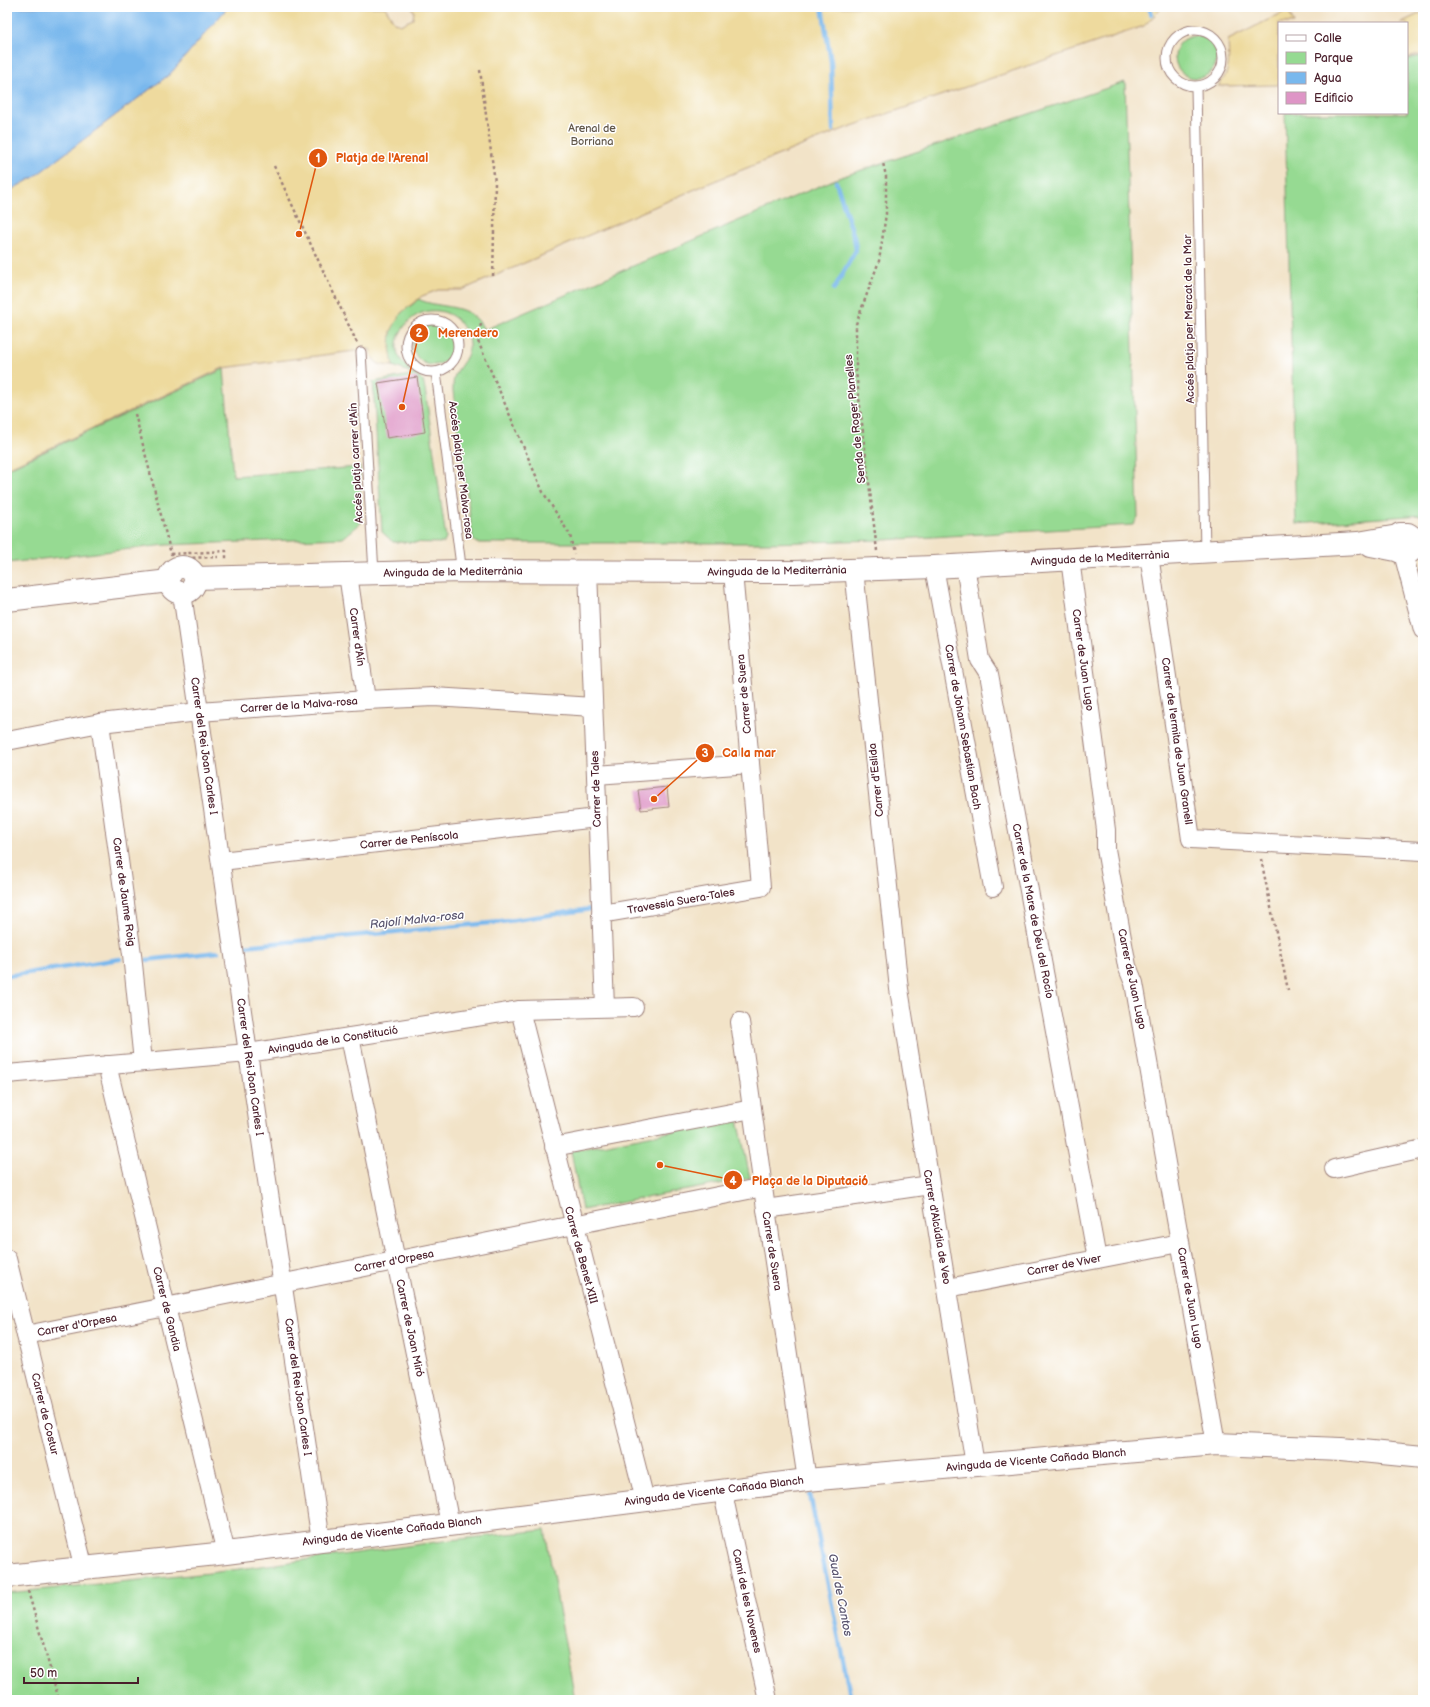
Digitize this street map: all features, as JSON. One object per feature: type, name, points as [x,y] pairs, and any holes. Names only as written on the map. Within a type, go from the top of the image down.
[{"type":"street","name":"Avinguda de la Mediterrània","points":[[7,600],[182,584],[226,576],[461,571],[581,565],[733,572],[854,570],[1070,560],[1358,543],[1410,543]]},
{"type":"street","points":[[1410,543],[1423,630]]},
{"type":"street","name":"Carrer de l'ermita de Juan Granell","points":[[1149,555],[1191,839],[1423,851]]},
{"type":"street","name":"Carrer de Juan Lugo","points":[[1070,560],[1106,830],[1106,848],[1127,966],[1134,983],[1216,1444]]},
{"type":"street","name":"Carrer de Tales","points":[[581,565],[593,707],[605,1008]]},
{"type":"street","name":"Carrer de la Mare de Déu del Rocío","points":[[965,565],[980,660],[989,674],[1097,1259]]},
{"type":"street","name":"Carrer de Johann Sebastian Bach","points":[[934,567],[993,887]]},
{"type":"street","name":"Carrer d'Eslida","points":[[854,570],[899,989]]},
{"type":"street","name":"Carrer de Suera","points":[[733,572],[761,887]]},
{"type":"street","name":"Carrer d'Aín","points":[[348,574],[366,700]]},
{"type":"street","name":"Carrer del Rei Joan Carles I","points":[[182,584],[248,1053],[321,1541]]},
{"type":"street","name":"Carrer de la Malva-rosa","points":[[7,741],[83,725],[100,723],[199,712],[366,700],[434,697],[593,707]]},
{"type":"street","name":"Carrer de Jaume Roig","points":[[100,723],[132,954],[143,1062]]},
{"type":"street","points":[[596,775],[750,764]]},
{"type":"street","name":"Carrer de Peníscola","points":[[221,861],[597,818]]},
{"type":"street","name":"Travessia Suera-Tales","points":[[601,914],[761,887]]},
{"type":"street","name":"Carrer d'Alcúdia de Veo","points":[[899,989],[948,1288],[975,1465]]},
{"type":"street","name":"Avinguda de la Constitució","points":[[7,1074],[248,1053],[520,1010],[634,1007]]},
{"type":"street","name":"Carrer de Benet XIII","points":[[520,1010],[573,1225],[645,1500]]},
{"type":"street","name":"Carrer de Suera","points":[[740,1022],[766,1209],[807,1480]]},
{"type":"street","name":"Carrer de Joan Miró","points":[[350,1037],[450,1524]]},
{"type":"street","name":"Carrer de Gandia","points":[[107,1065],[226,1553]]},
{"type":"street","points":[[554,1147],[752,1109]]},
{"type":"street","points":[[1334,1169],[1423,1149]]},
{"type":"street","points":[[766,1209],[930,1185]]},
{"type":"street","name":"Carrer d'Orpesa","points":[[26,1335],[763,1187]]},
{"type":"street","name":"Carrer de Viver","points":[[948,1288],[1180,1243]]},
{"type":"street","name":"Carrer de Costur","points":[[7,1259],[84,1569]]},
{"type":"street","name":"Avinguda de Vicente Cañada Blanch","points":[[15,1575],[226,1553],[645,1500],[725,1496],[807,1480],[1216,1444],[1341,1449],[1423,1457]]},
{"type":"street","name":"Camí de les Novenes","points":[[725,1496],[768,1700]]},
{"type":"lane","points":[[1191,30],[1202,30],[1212,35],[1220,44],[1223,55],[1222,66],[1217,76],[1208,84],[1196,87],[1186,85],[1176,80],[1169,71],[1166,61],[1167,50],[1172,40],[1181,33],[1191,30]]},
{"type":"lane","name":"Accés platja per Mercat de la Mar","points":[[1196,87],[1205,552]]},
{"type":"lane","points":[[428,320],[437,320],[445,323],[452,329],[457,337],[458,346],[454,359],[445,369],[436,372],[418,368],[411,362],[407,354],[407,336],[412,328],[419,323],[428,320]]},
{"type":"lane","name":"Accés platja carrer d'Aín","points":[[361,352],[374,573]]},
{"type":"lane","name":"Accés platja per Malva-rosa","points":[[436,372],[461,571]]},
{"type":"path","points":[[480,70],[495,182],[493,278]]},
{"type":"path","name":"Senda de Roger Planelles","points":[[878,558],[856,372],[856,324],[879,261],[886,214],[886,176],[882,163]]},
{"type":"path","points":[[274,166],[361,352]]},
{"type":"path","points":[[481,324],[477,339],[543,492],[570,535],[581,565]]},
{"type":"path","points":[[136,414],[171,554],[226,551],[226,576]]},
{"type":"path","points":[[1258,842],[1288,990]]},
{"type":"path","points":[[15,1575],[59,1700]]},
{"type":"green space","points":[[1192,36],[1200,36],[1208,39],[1214,45],[1217,57],[1214,69],[1208,75],[1200,78],[1192,78],[1184,75],[1178,69],[1175,61],[1175,53],[1178,45],[1184,39]]},
{"type":"green space","points":[[1423,56],[1423,515],[1296,524],[1285,114],[1408,114],[1408,59]]},
{"type":"green space","points":[[1125,82],[1138,517],[1133,525],[882,540],[768,543],[476,543],[473,539],[453,391],[454,377],[469,351],[469,343],[466,331],[460,322],[452,316],[442,312],[432,311],[422,313],[412,318],[402,329],[397,341],[399,356],[412,373],[393,366],[390,338],[393,325],[401,313],[418,299],[463,310],[471,314],[484,330],[838,178]]},
{"type":"green space","points":[[433,325],[447,331],[453,345],[447,359],[433,365],[419,359],[413,345],[419,331]]},
{"type":"green space","points":[[224,369],[233,476],[360,467],[361,523],[343,538],[166,545],[7,563],[7,469]]},
{"type":"green space","points":[[416,374],[423,381],[425,389],[446,538],[444,543],[393,542],[382,532],[373,382]]},
{"type":"green space","points":[[738,1119],[750,1178],[582,1210],[571,1151]]},
{"type":"green space","points":[[545,1530],[575,1700],[7,1700],[7,1593],[210,1573],[451,1540]]},
{"type":"sand","points":[[228,7],[385,7],[394,22],[400,25],[413,19],[414,11],[411,7],[1163,7],[1144,26],[846,128],[707,184],[462,290],[438,290],[422,296],[401,313],[391,331],[390,347],[393,366],[377,363],[373,358],[370,349],[223,368],[7,468],[7,192],[34,177],[170,74]]},
{"type":"sand","points":[[1288,10],[1294,22],[1278,22],[1278,85],[1218,86],[1227,70],[1229,59],[1228,40]]},
{"type":"sand","points":[[1423,12],[1423,54],[1408,58],[1408,22],[1402,22]]},
{"type":"water","points":[[7,7],[228,7],[170,74],[34,177],[7,192]]},
{"type":"building","points":[[417,377],[425,432],[387,438],[378,383]]},
{"type":"building","points":[[667,787],[669,807],[641,810],[638,790]]},
{"type":"waterway","points":[[822,7],[831,62],[833,130]]},
{"type":"waterway","points":[[1149,7],[1151,14]]},
{"type":"waterway","points":[[834,289],[856,250],[854,237],[836,182]]},
{"type":"waterway","name":"Rajolí Malva-rosa","points":[[244,946],[501,922],[591,909]]},
{"type":"waterway","name":"Rajolí Malva-rosa","points":[[147,960],[218,952]]},
{"type":"waterway","name":"Rajolí Malva-rosa","points":[[7,976],[120,959]]},
{"type":"waterway","name":"Gual de Cantos","points":[[810,1495],[851,1700]]},
{"type":"place","name":"Platja de l'Arenal","points":[[299,234]]},
{"type":"place","name":"Merendero","points":[[402,407]]},
{"type":"place","name":"Ca la mar","points":[[654,799]]},
{"type":"place","name":"Plaça de la Diputació","points":[[660,1165]]},
{"type":"park label","name":"Arenal de Borriana","points":[[592,134]]}]
